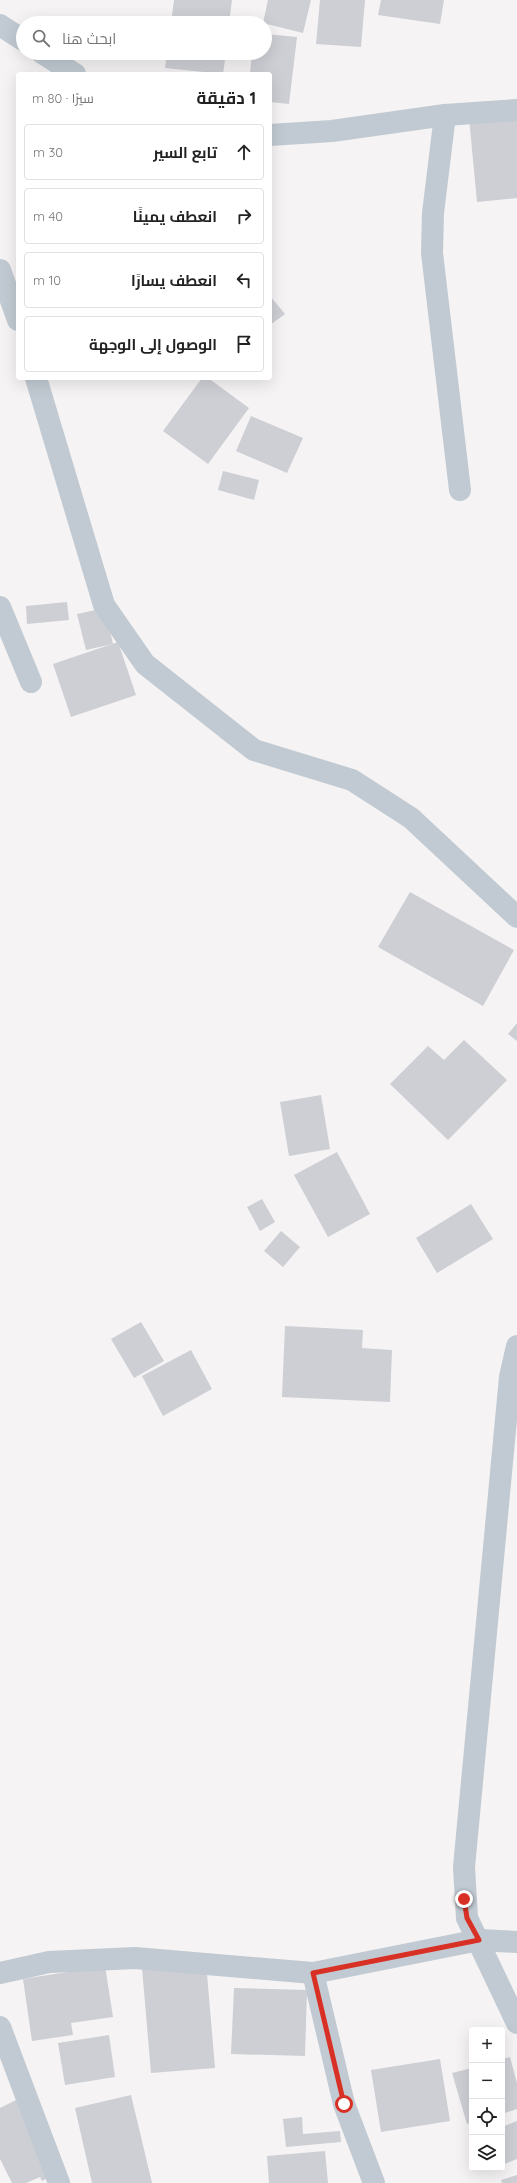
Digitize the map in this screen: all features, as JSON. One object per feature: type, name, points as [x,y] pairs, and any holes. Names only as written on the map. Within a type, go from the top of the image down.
[{"type":"street","points":[[0,25],[16,35]]},
{"type":"street","points":[[53,60],[72,72]]},
{"type":"street","points":[[272,135],[332,131],[444,115],[517,110]]},
{"type":"street","points":[[444,115],[433,212],[432,253],[460,490]]},
{"type":"street","points":[[0,270],[16,314]]},
{"type":"street","points":[[37,380],[104,605],[145,664],[254,750],[352,780],[411,818],[517,917]]},
{"type":"street","points":[[0,607],[31,682]]},
{"type":"street","points":[[517,1346],[510,1385],[464,1867],[467,1918],[479,1940],[517,2023]]},
{"type":"street","points":[[0,1973],[49,1962],[135,1958],[313,1973],[479,1940],[517,1942]]},
{"type":"street","points":[[313,1973],[344,2104],[374,2183]]},
{"type":"street","points":[[0,2027],[59,2183]]},
{"type":"building","points":[[174,0],[232,0],[230,16],[172,16]]},
{"type":"building","points":[[268,0],[311,0],[303,33],[272,25],[272,16],[265,16]]},
{"type":"building","points":[[320,0],[365,0],[361,47],[316,44]]},
{"type":"building","points":[[381,0],[444,0],[440,24],[378,15]]},
{"type":"building","points":[[272,35],[297,37],[289,104],[272,102],[272,72],[250,72],[251,60],[272,60]]},
{"type":"building","points":[[166,60],[225,60],[223,72],[204,72],[165,68]]},
{"type":"building","points":[[517,103],[517,198],[477,202],[468,107]]},
{"type":"building","points":[[272,298],[285,314],[272,324]]},
{"type":"building","points":[[201,380],[211,380],[249,408],[208,464],[163,431]]},
{"type":"building","points":[[251,416],[303,438],[287,473],[236,451]]},
{"type":"building","points":[[223,471],[259,480],[254,500],[218,490]]},
{"type":"building","points":[[67,602],[69,620],[27,624],[26,606]]},
{"type":"building","points":[[105,608],[113,644],[86,650],[77,614]]},
{"type":"building","points":[[118,642],[136,695],[71,717],[53,664]]},
{"type":"building","points":[[410,892],[514,950],[483,1006],[378,947]]},
{"type":"building","points":[[517,1023],[517,1041],[508,1034]]},
{"type":"building","points":[[464,1040],[507,1080],[448,1140],[390,1084],[428,1046],[444,1060]]},
{"type":"building","points":[[321,1095],[330,1149],[289,1156],[280,1102]]},
{"type":"building","points":[[337,1152],[370,1214],[328,1237],[294,1175]]},
{"type":"building","points":[[262,1199],[275,1222],[260,1231],[247,1207]]},
{"type":"building","points":[[471,1204],[493,1239],[437,1273],[416,1238]]},
{"type":"building","points":[[281,1231],[300,1247],[283,1267],[264,1251]]},
{"type":"building","points":[[141,1322],[164,1361],[134,1378],[111,1339]]},
{"type":"building","points":[[285,1326],[363,1330],[362,1348],[392,1350],[390,1402],[282,1397]]},
{"type":"building","points":[[191,1350],[212,1389],[163,1416],[142,1376]]},
{"type":"building","points":[[206,1962],[215,2068],[151,2073],[142,1968]]},
{"type":"building","points":[[105,1966],[113,2017],[71,2023],[73,2035],[32,2041],[23,1979]]},
{"type":"building","points":[[234,1988],[307,1990],[305,2056],[231,2054]]},
{"type":"building","points":[[109,2035],[115,2077],[65,2085],[58,2043]]},
{"type":"building","points":[[510,2057],[517,2083],[517,2109],[505,2113],[505,2063],[505,2058]]},
{"type":"building","points":[[440,2059],[450,2121],[381,2132],[371,2070]]},
{"type":"building","points":[[469,2069],[469,2123],[467,2124],[452,2073]]},
{"type":"building","points":[[30,2093],[65,2169],[42,2181],[40,2177],[26,2183],[12,2183],[0,2159],[0,2108]]},
{"type":"building","points":[[131,2095],[152,2183],[92,2183],[75,2108]]},
{"type":"building","points":[[302,2117],[303,2134],[340,2131],[341,2142],[286,2147],[283,2119]]},
{"type":"building","points":[[517,2121],[517,2159],[505,2164],[505,2135],[505,2126]]},
{"type":"building","points":[[325,2151],[328,2183],[269,2183],[267,2156]]},
{"type":"building","points":[[517,2175],[517,2183],[502,2183],[501,2180]]},
{"type":"route","points":[[344,2104],[313,1973],[479,1940],[467,1918],[464,1899]]}]
